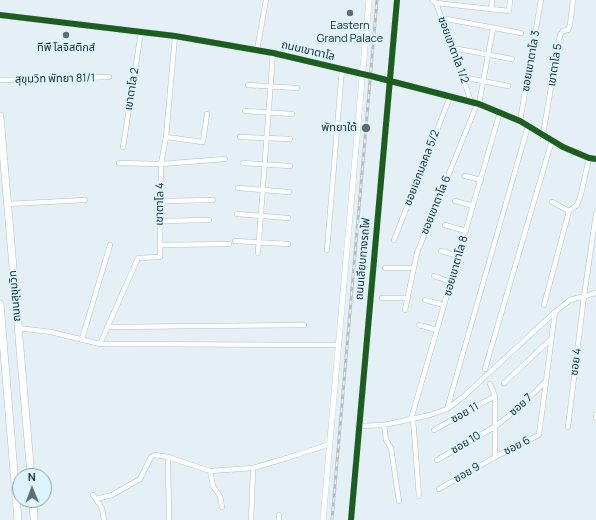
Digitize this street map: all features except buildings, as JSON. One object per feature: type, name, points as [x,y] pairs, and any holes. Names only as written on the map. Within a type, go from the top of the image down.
[{"type":"highway","name":"ถนนสุขุมวิท","points":[[0,116],[29,468]]},
{"type":"highway","name":"ถนนสุขุมวิท","points":[[0,304],[18,520]]},
{"type":"highway","points":[[33,508],[34,520]]},
{"type":"street","points":[[257,50],[266,0]]},
{"type":"street","name":"ถนนเลียบทางรถไฟ","points":[[323,520],[369,0]]},
{"type":"street","name":"ถนนเลียบทางรถไฟ","points":[[351,520],[358,426],[397,0]]},
{"type":"street","points":[[491,9],[492,0]]},
{"type":"street","points":[[434,1],[509,11],[510,0]]},
{"type":"street","name":"ซอยเขาตาโล 3","points":[[520,121],[541,0]]},
{"type":"street","name":"เขาตาโล 5","points":[[543,134],[560,35],[563,31],[568,30],[570,25],[573,0]]},
{"type":"street","name":"ซอยเขาตาโล 1/2","points":[[434,1],[476,103]]},
{"type":"street","name":"ถนนเขาตาโล","points":[[0,14],[174,36],[257,50],[390,80],[476,103],[500,112],[520,121],[552,140],[596,160]]},
{"type":"street","points":[[447,19],[521,33]]},
{"type":"street","name":"ซอยเขาตาโล 6","points":[[405,310],[417,252],[484,81],[493,28]]},
{"type":"street","name":"เขาตาโล 2","points":[[123,147],[141,32]]},
{"type":"street","name":"เขาตาโล 4","points":[[160,246],[161,164],[166,137],[174,36]]},
{"type":"street","points":[[458,49],[512,59]]},
{"type":"street","points":[[258,253],[273,53]]},
{"type":"street","points":[[327,250],[342,69]]},
{"type":"street","name":"สุขุมวิท พัทยา 81/1","points":[[0,80],[109,77]]},
{"type":"street","points":[[467,78],[508,86]]},
{"type":"street","points":[[248,85],[297,88]]},
{"type":"street","name":"ซอยเอกมลคล 5/2","points":[[394,240],[450,97]]},
{"type":"street","points":[[245,111],[292,114]]},
{"type":"street","name":"ซอยเขาตาโล 8","points":[[412,419],[500,112]]},
{"type":"street","points":[[166,137],[203,142],[207,114]]},
{"type":"street","points":[[447,409],[528,126]]},
{"type":"street","points":[[240,137],[290,139]]},
{"type":"street","points":[[485,370],[552,140]]},
{"type":"street","points":[[544,305],[569,212],[577,205],[589,158]]},
{"type":"street","points":[[119,164],[161,164],[225,159]]},
{"type":"street","points":[[243,163],[290,166]]},
{"type":"street","points":[[465,176],[480,180]]},
{"type":"street","points":[[238,188],[290,192]]},
{"type":"street","points":[[8,204],[85,200]]},
{"type":"street","points":[[161,201],[213,200]]},
{"type":"street","points":[[454,201],[473,206]]},
{"type":"street","points":[[552,202],[569,212]]},
{"type":"street","points":[[237,214],[288,218]]},
{"type":"street","name":"ซอย 4","points":[[568,427],[584,296],[596,214]]},
{"type":"street","points":[[160,221],[209,220]]},
{"type":"street","points":[[445,225],[466,231]]},
{"type":"street","points":[[235,241],[288,244]]},
{"type":"street","points":[[100,344],[138,258],[160,257],[160,246],[229,244]]},
{"type":"street","points":[[82,339],[110,245]]},
{"type":"street","points":[[442,251],[459,256]]},
{"type":"street","points":[[385,268],[413,268]]},
{"type":"street","points":[[434,276],[451,282]]},
{"type":"street","points":[[358,426],[384,425],[430,415],[447,409],[463,397],[570,300],[596,292]]},
{"type":"street","points":[[382,298],[408,298]]},
{"type":"street","points":[[425,300],[444,305]]},
{"type":"street","points":[[545,382],[555,312]]},
{"type":"street","points":[[107,327],[304,325]]},
{"type":"street","points":[[419,325],[437,330]]},
{"type":"street","points":[[18,328],[51,332],[100,344],[339,345]]},
{"type":"street","points":[[504,383],[550,340]]},
{"type":"street","name":"ซอย 7","points":[[496,426],[545,382]]},
{"type":"street","name":"ซอย 6","points":[[495,456],[538,435],[545,382]]},
{"type":"street","points":[[490,384],[495,396],[495,456]]},
{"type":"street","name":"ซอย 11","points":[[434,430],[495,396]]},
{"type":"street","points":[[412,419],[419,496]]},
{"type":"street","points":[[384,425],[386,440],[391,448],[399,501]]},
{"type":"street","name":"ซอย 10","points":[[437,460],[496,426]]},
{"type":"street","points":[[104,520],[102,508],[95,497],[112,495],[140,479],[150,456],[168,456],[210,470],[252,468],[330,444]]},
{"type":"street","points":[[168,456],[169,520]]},
{"type":"street","name":"ซอย 9","points":[[439,489],[495,456]]},
{"type":"street","points":[[210,470],[213,486],[220,496],[222,507]]},
{"type":"street","points":[[252,472],[252,520]]},
{"type":"railway","points":[[332,520],[377,0]]},
{"type":"cycle path","points":[[351,520],[397,0]]},
{"type":"cycle path","points":[[0,15],[175,36],[273,53],[371,76],[479,104],[520,121],[563,147],[589,158],[596,159]]},
{"type":"place","name":"Eastern Grand Palace","points":[[350,13]]},
{"type":"place","name":"ทีพี โลจิสติกส์","points":[[66,35]]},
{"type":"place","name":"พัทยาใต้","points":[[366,128]]}]
